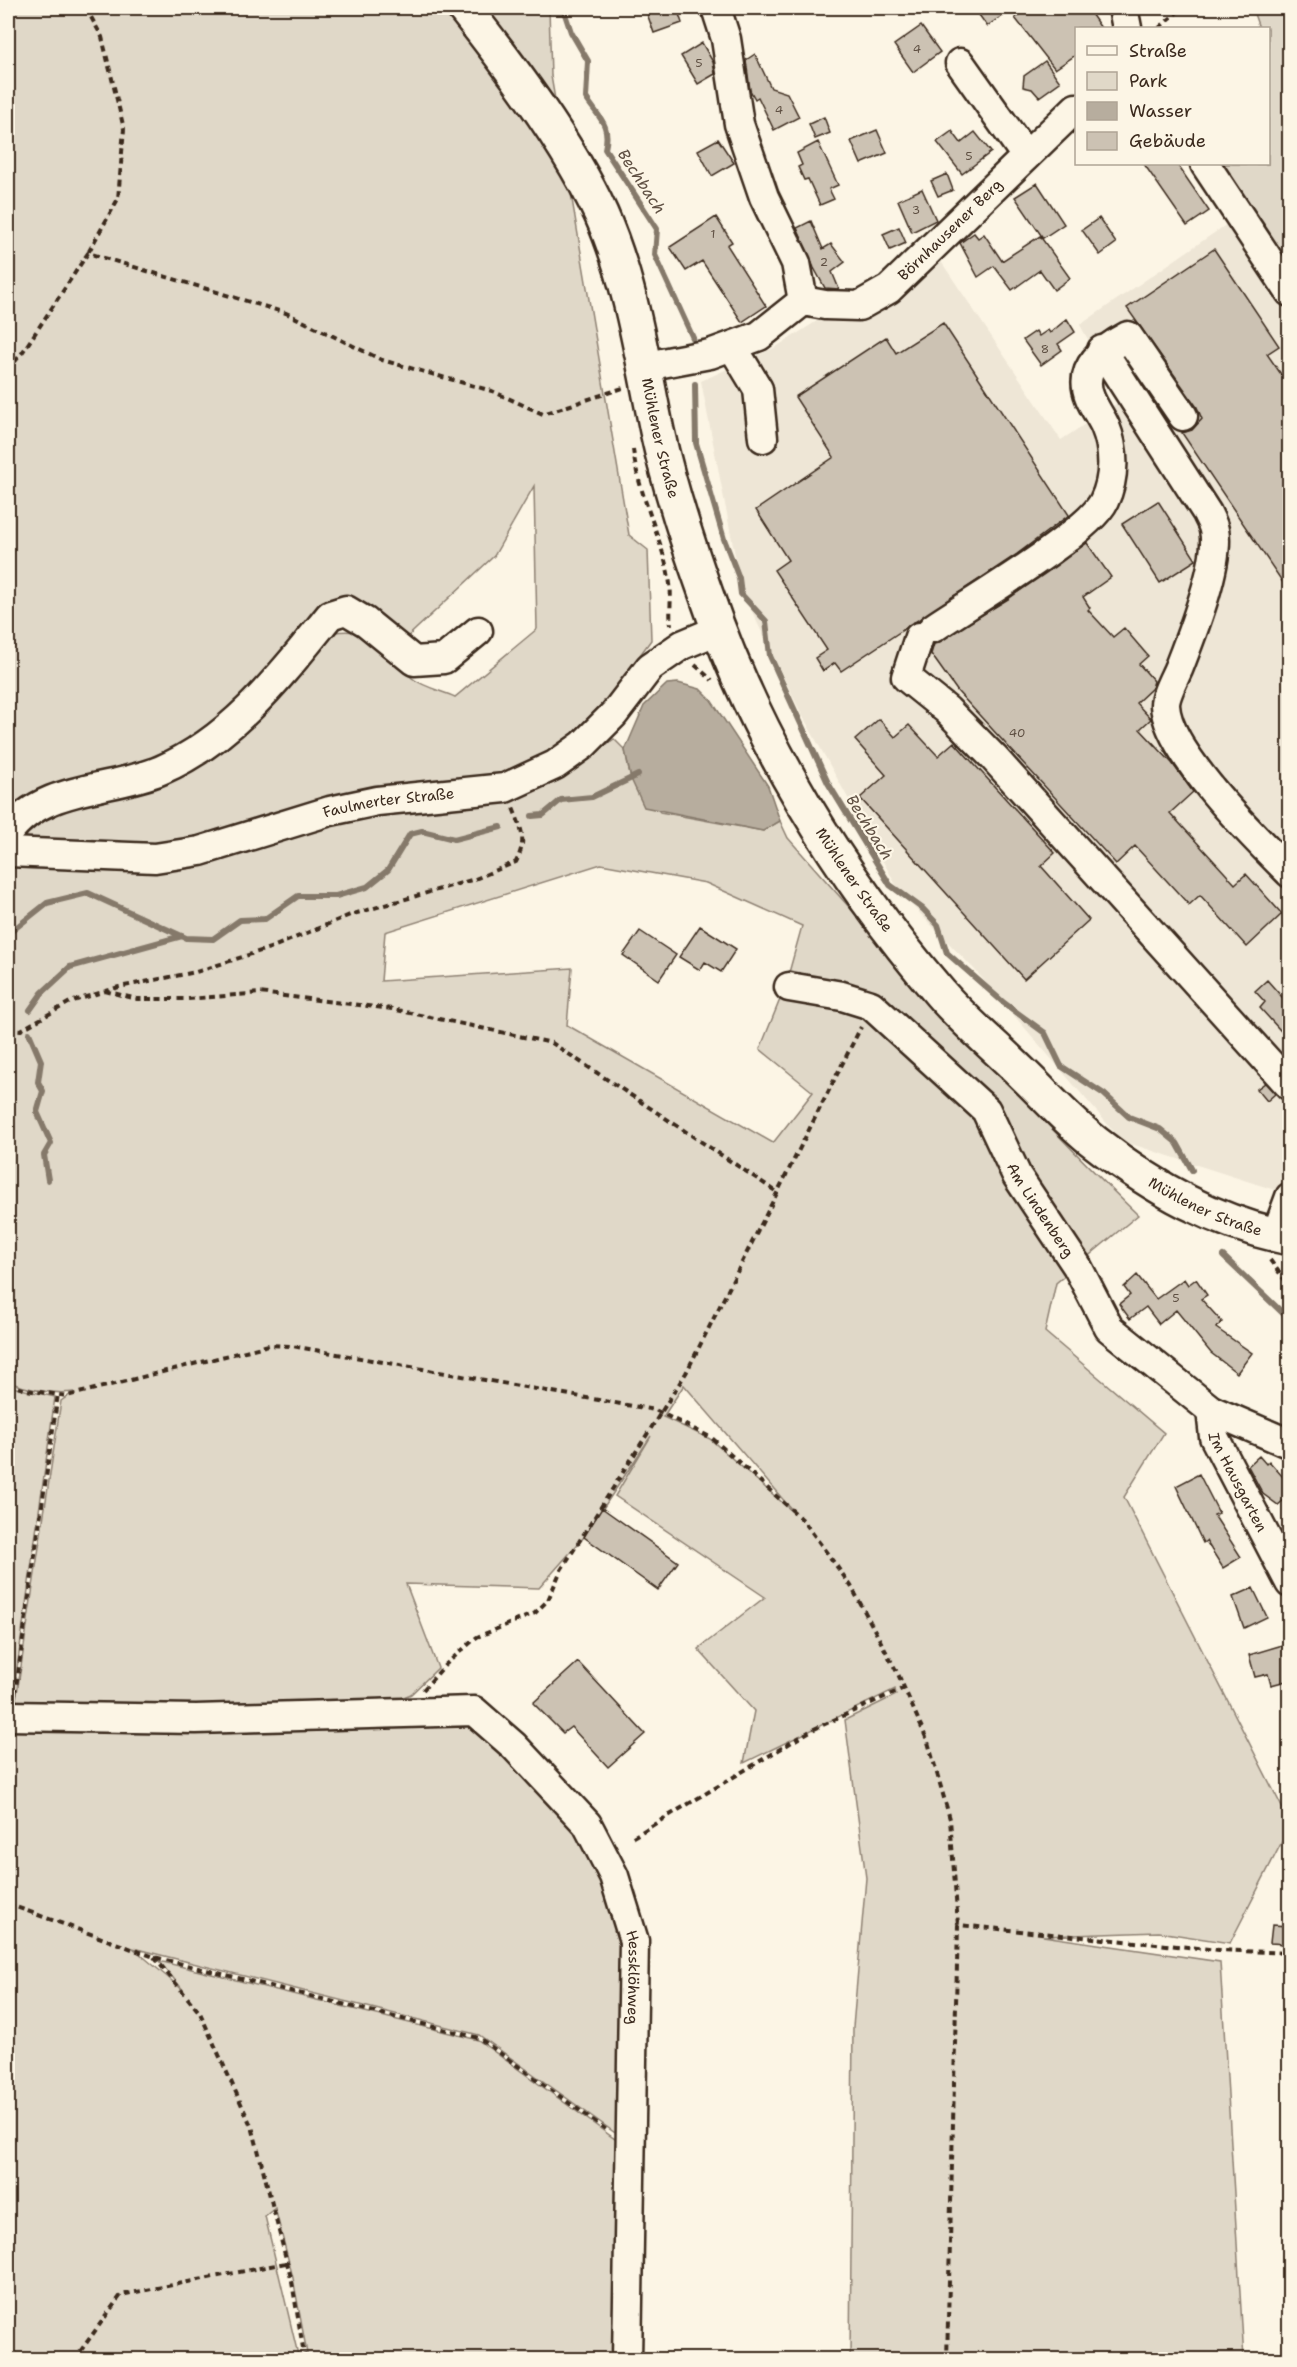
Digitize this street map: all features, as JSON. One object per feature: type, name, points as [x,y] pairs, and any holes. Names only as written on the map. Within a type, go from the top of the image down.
[{"type":"main road","name":"Mühlener Straße","points":[[464,8],[578,170],[602,216],[617,259],[634,371],[658,432],[671,485],[718,630],[756,715],[814,822],[876,914],[943,996],[1103,1148],[1167,1193],[1278,1243]]},
{"type":"street","points":[[634,371],[710,354],[759,336],[803,301],[796,263],[764,197],[739,124],[726,39],[716,8]]},
{"type":"street","points":[[1123,8],[1126,27]]},
{"type":"street","points":[[960,63],[1026,156]]},
{"type":"street","name":"Börnhausener Berg","points":[[803,301],[825,305],[859,306],[889,289],[1075,110]]},
{"type":"street","points":[[1206,165],[1290,292]]},
{"type":"street","points":[[1183,416],[1128,336],[1102,350],[1090,368],[1088,390],[1089,398],[1105,426],[1112,449],[1112,475],[1104,502],[1093,517],[1066,538],[926,632],[906,677],[947,710],[994,758],[1290,1086]]},
{"type":"street","points":[[732,346],[758,389],[763,438]]},
{"type":"street","points":[[1102,350],[1207,513],[1214,530],[1215,550],[1204,592],[1165,704],[1173,731],[1204,779],[1237,819],[1290,873]]},
{"type":"street","points":[[8,832],[28,814],[63,796],[160,771],[218,737],[254,703],[330,615],[346,610],[366,622],[414,661],[444,659],[478,631]]},
{"type":"street","name":"Faulmerter Straße","points":[[8,852],[155,858],[200,851],[260,830],[377,801],[505,788],[555,765],[583,745],[614,714],[650,667],[682,645],[718,630]]},
{"type":"street","name":"Am Lindenberg","points":[[789,987],[842,996],[871,1005],[986,1110],[1017,1176],[1077,1266],[1108,1328],[1211,1410],[1290,1444]]},
{"type":"street","points":[[1278,1243],[1290,1197]]},
{"type":"street","name":"Im Hausgarten","points":[[1211,1410],[1215,1437],[1290,1583]]},
{"type":"street","name":"Hessklöhweg","points":[[10,1716],[196,1719],[474,1711],[514,1746],[587,1824],[614,1876],[634,1941],[627,2360]]},
{"type":"path","points":[[8,370],[22,353],[88,253],[118,200],[124,129],[102,37],[86,8]]},
{"type":"path","points":[[1160,27],[1182,8]]},
{"type":"path","points":[[88,253],[286,313],[382,360],[492,391],[543,414],[634,371]]},
{"type":"path","points":[[627,398],[634,371]]},
{"type":"path","points":[[632,439],[636,473],[670,585],[668,608],[672,628],[694,663],[719,687]]},
{"type":"path","points":[[8,1029],[21,1030],[70,1002],[105,991],[196,972],[273,947],[350,915],[475,879],[516,862],[524,846],[521,828],[505,788]]},
{"type":"path","points":[[105,991],[137,999],[188,999],[260,993],[392,1009],[552,1043],[777,1192]]},
{"type":"path","points":[[413,1712],[423,1690],[445,1665],[477,1637],[535,1613],[548,1600],[561,1570],[686,1373],[871,1005]]},
{"type":"path","points":[[1278,1243],[1290,1287]]},
{"type":"path","points":[[8,1384],[26,1390],[67,1396],[269,1345],[303,1348],[662,1413],[712,1438],[803,1520],[851,1586],[904,1688],[928,1742],[950,1819],[958,1925],[947,2360]]},
{"type":"path","points":[[10,1716],[58,1394]]},
{"type":"path","points":[[633,1837],[812,1730],[904,1688]]},
{"type":"path","points":[[8,1904],[154,1957],[479,2038],[630,2147]]},
{"type":"path","points":[[958,1925],[1219,1950],[1290,1953]]},
{"type":"path","points":[[154,1957],[201,2013],[253,2130],[292,2282],[305,2360]]},
{"type":"path","points":[[74,2360],[121,2295],[286,2263]]},
{"type":"shaded area","points":[[1233,220],[1290,305],[1290,1175],[1275,1190],[1122,1141],[975,970],[901,894],[801,713],[742,591],[701,381],[776,347],[932,248],[1061,440],[1122,400],[1080,325]]},
{"type":"green space","points":[[8,8],[549,8],[551,76],[629,535],[648,550],[651,640],[610,696],[567,739],[534,762],[494,781],[162,847],[8,844]],"holes":[[[534,486],[537,629],[455,697],[416,681],[372,639],[352,631],[319,635],[308,665],[262,679],[339,597],[403,641],[494,556]]]},
{"type":"green space","points":[[1252,8],[1289,8],[1289,282],[1243,211],[1251,206],[1224,165],[1270,165],[1270,27],[1259,27]]},
{"type":"green space","points":[[614,739],[625,750],[631,779],[660,812],[763,831],[780,821],[788,838],[873,935],[1047,1124],[1138,1215],[1056,1283],[1045,1332],[1164,1433],[1124,1497],[1289,1821],[1289,1828],[1230,1943],[1159,1932],[1043,1936],[1220,1962],[1244,2359],[850,2359],[853,2027],[866,1878],[845,1720],[896,1695],[895,1689],[744,1763],[754,1711],[698,1649],[765,1597],[615,1496],[651,1436],[584,1537],[539,1588],[406,1584],[438,1668],[411,1694],[389,1703],[14,1713],[61,1401],[74,1392],[41,1391],[8,1382],[8,865],[374,814],[480,803],[529,793],[566,774]],"holes":[[[601,864],[706,883],[802,926],[785,987],[760,1049],[813,1092],[773,1143],[567,1025],[572,968],[381,981],[385,932]],[[684,1385],[793,1511],[793,1512],[710,1439],[663,1417]]]},
{"type":"green space","points":[[8,1386],[55,1397],[11,1711],[8,1711]]},
{"type":"green space","points":[[14,1722],[474,1723],[588,1839],[625,1945],[625,2140],[479,2035],[133,1948],[184,1991],[159,1961],[478,2040],[623,2145],[622,2359],[308,2359],[293,2278],[275,2208],[265,2216],[299,2359],[8,2360],[8,1759]]},
{"type":"water","points":[[678,683],[700,689],[711,700],[768,786],[780,821],[763,831],[644,807],[631,779],[625,750],[644,706],[667,684]]},
{"type":"building","points":[[645,8],[677,8],[682,23],[654,33]]},
{"type":"building","points":[[974,8],[1014,8],[987,26]]},
{"type":"building","points":[[1030,8],[1087,8],[1100,27],[1075,27],[1075,55],[1055,69],[1015,18]]},
{"type":"building","points":[[921,26],[940,52],[913,72],[894,45]]},
{"type":"building","points":[[702,43],[713,62],[715,74],[698,84],[681,56]]},
{"type":"building","points":[[755,54],[771,88],[787,93],[799,117],[774,130],[758,97],[755,99],[750,90],[746,60]]},
{"type":"building","points":[[1045,61],[1060,82],[1039,97],[1032,89],[1023,87],[1024,76]]},
{"type":"building","points":[[824,117],[830,133],[815,139],[809,124]]},
{"type":"building","points":[[877,130],[887,153],[861,164],[851,141]]},
{"type":"building","points":[[952,131],[961,143],[975,132],[991,152],[962,174],[937,142]]},
{"type":"building","points":[[718,139],[734,163],[712,176],[698,150]]},
{"type":"building","points":[[818,142],[838,185],[829,189],[834,199],[820,205],[808,179],[804,180],[798,167],[802,165],[797,153]]},
{"type":"building","points":[[1145,165],[1178,165],[1209,211],[1187,226]]},
{"type":"building","points":[[947,174],[953,190],[938,196],[931,181]]},
{"type":"building","points":[[1037,183],[1064,224],[1043,238],[1015,197]]},
{"type":"building","points":[[922,189],[936,220],[912,232],[898,200]]},
{"type":"building","points":[[716,217],[732,242],[727,245],[766,306],[742,322],[702,261],[686,271],[670,247]]},
{"type":"building","points":[[1099,218],[1116,243],[1100,255],[1082,230]]},
{"type":"building","points":[[811,221],[823,249],[831,244],[845,262],[832,272],[839,289],[825,288],[797,228]]},
{"type":"building","points":[[899,227],[906,243],[890,250],[883,234]]},
{"type":"building","points":[[974,233],[978,238],[984,234],[1002,261],[1040,236],[1070,278],[1054,290],[1040,270],[1012,290],[994,266],[978,277],[960,243]]},
{"type":"building","points":[[1214,249],[1279,346],[1267,354],[1290,387],[1290,593],[1182,433],[1192,430],[1202,419],[1197,407],[1127,308]]},
{"type":"building","points":[[1067,319],[1075,332],[1058,344],[1062,350],[1041,365],[1023,340],[1036,331],[1039,336],[1048,330],[1050,333]]},
{"type":"building","points":[[943,323],[1069,515],[1017,554],[841,671],[835,663],[823,671],[815,658],[827,650],[774,570],[788,560],[756,510],[834,457],[795,397],[886,337],[896,353]]},
{"type":"building","points":[[1158,501],[1196,560],[1160,583],[1122,524]]},
{"type":"building","points":[[1087,543],[1111,577],[1083,597],[1090,608],[1088,610],[1113,637],[1124,628],[1148,656],[1139,664],[1154,681],[1152,688],[1136,703],[1151,719],[1140,729],[1172,763],[1193,792],[1170,813],[1235,884],[1246,874],[1282,914],[1247,947],[1200,895],[1189,905],[1135,846],[1116,864],[958,692],[931,654],[934,644],[1008,599]]},
{"type":"building","points":[[879,719],[895,737],[909,725],[938,756],[954,742],[1055,853],[1041,866],[1089,920],[1024,979],[860,798],[886,775],[855,740]]},
{"type":"building","points":[[700,926],[736,949],[721,972],[705,962],[700,970],[679,957]]},
{"type":"building","points":[[640,931],[676,955],[659,980],[623,955]]},
{"type":"building","points":[[1267,980],[1290,1006],[1290,1041],[1260,1008],[1265,1002],[1255,991]]},
{"type":"building","points":[[1265,1083],[1275,1094],[1267,1101],[1257,1089]]},
{"type":"building","points":[[1137,1275],[1156,1299],[1184,1279],[1188,1285],[1196,1279],[1207,1295],[1201,1299],[1222,1322],[1216,1328],[1252,1353],[1237,1373],[1211,1353],[1176,1310],[1159,1324],[1146,1307],[1130,1319],[1119,1304],[1130,1295],[1124,1287]]},
{"type":"building","points":[[1259,1456],[1266,1464],[1269,1461],[1290,1485],[1290,1495],[1278,1505],[1263,1494],[1248,1466]]},
{"type":"building","points":[[1199,1474],[1219,1513],[1214,1515],[1241,1557],[1223,1568],[1206,1541],[1203,1543],[1176,1486]]},
{"type":"building","points":[[602,1508],[678,1562],[658,1590],[584,1537]]},
{"type":"building","points":[[1253,1588],[1267,1617],[1244,1628],[1233,1597]]},
{"type":"building","points":[[1286,1644],[1290,1656],[1290,1680],[1271,1685],[1268,1674],[1255,1677],[1249,1655]]},
{"type":"building","points":[[578,1662],[645,1734],[608,1767],[571,1727],[563,1733],[533,1703]]},
{"type":"building","points":[[1272,1925],[1289,1926],[1287,1944],[1270,1943]]},
{"type":"waterway","name":"Bechbach","points":[[563,8],[571,32],[588,61],[586,98],[605,127],[605,149],[657,229],[655,255],[693,338]]},
{"type":"waterway","name":"Bechbach","points":[[695,384],[696,443],[724,539],[739,578],[741,594],[766,621],[770,656],[828,783],[890,885],[923,909],[938,925],[947,953],[1004,1003],[1045,1033],[1061,1066],[1104,1094],[1129,1117],[1160,1129],[1177,1143],[1192,1170]]},
{"type":"waterway","points":[[532,816],[543,815],[561,800],[592,797],[638,775]]},
{"type":"waterway","points":[[8,934],[47,903],[88,893],[186,938],[213,939],[240,920],[265,919],[298,896],[336,896],[367,887],[388,870],[410,834],[422,831],[454,839],[501,827]]},
{"type":"waterway","points":[[30,1010],[42,993],[70,967],[182,936]]},
{"type":"waterway","points":[[29,1033],[41,1061],[38,1082],[43,1091],[37,1112],[51,1143],[44,1155],[48,1180]]},
{"type":"waterway","name":"Bechbach","points":[[1223,1256],[1290,1320]]}]
